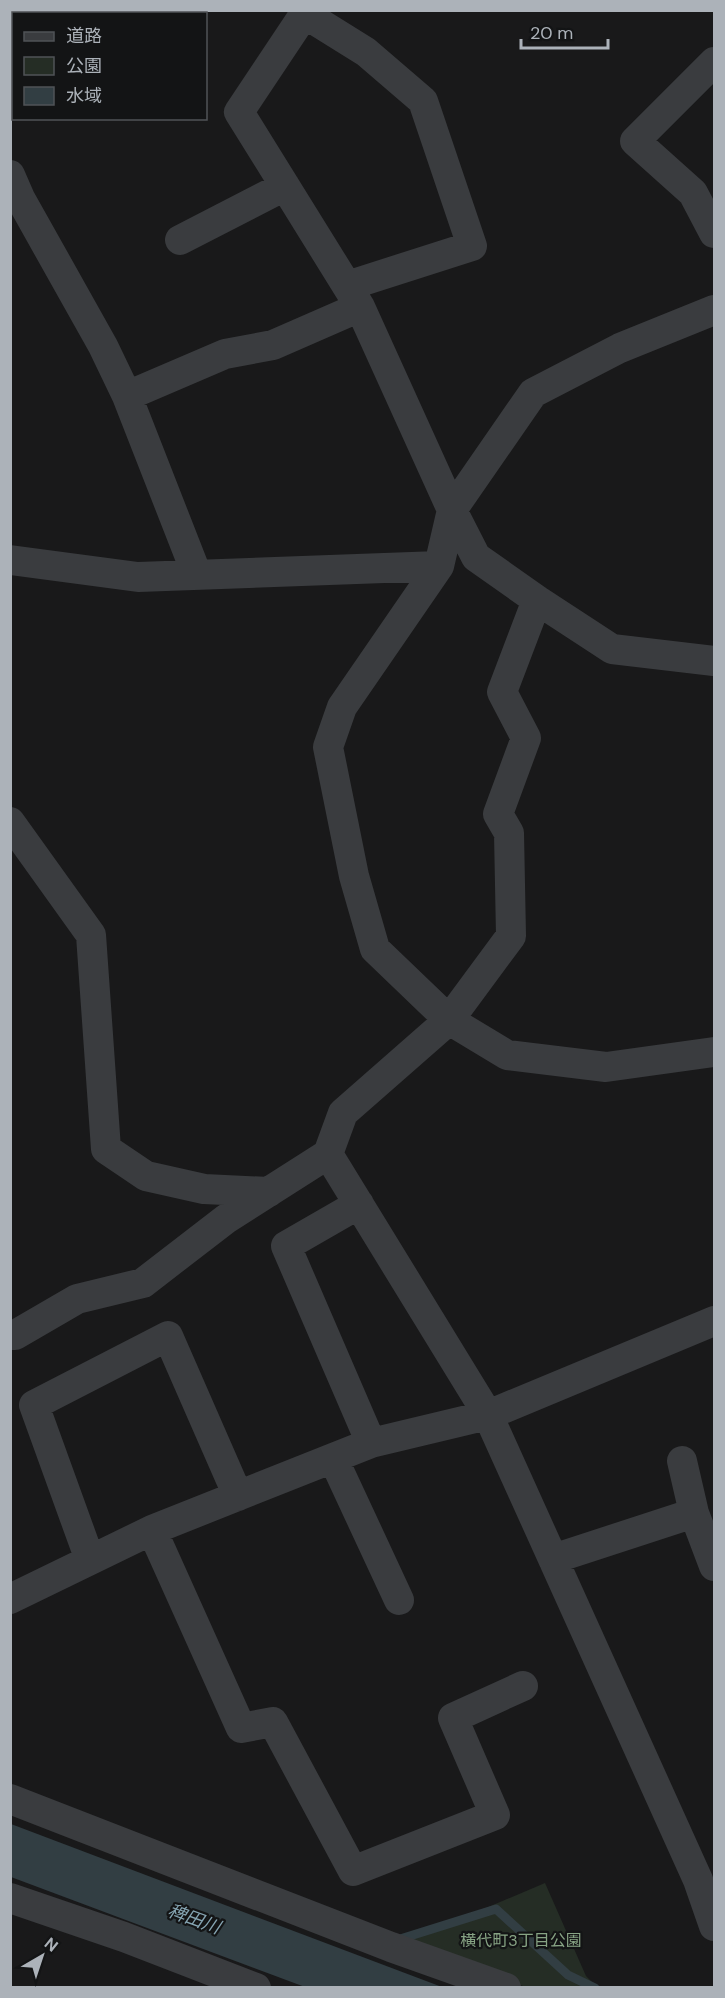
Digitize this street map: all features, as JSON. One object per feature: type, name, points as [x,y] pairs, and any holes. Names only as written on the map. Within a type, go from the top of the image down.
[{"type":"street","points":[[127,396],[225,354],[273,345],[353,297],[472,246],[423,101],[366,52],[306,12],[239,112],[353,297],[476,557],[612,649],[714,661]]},
{"type":"street","points":[[714,62],[635,141],[693,193],[714,233]]},
{"type":"street","points":[[10,175],[20,198],[103,346],[127,396],[197,575]]},
{"type":"street","points":[[180,240],[285,186]]},
{"type":"street","points":[[714,310],[620,348],[533,393],[452,510],[439,566],[342,707],[328,747],[354,876],[375,949],[449,1020],[507,1055],[606,1067],[714,1052]]},
{"type":"street","points":[[10,560],[138,577],[439,566]]},
{"type":"street","points":[[10,1335],[15,1335],[77,1299],[143,1283],[226,1219],[328,1154],[343,1113],[449,1020],[511,936],[509,833],[498,814],[526,738],[501,692],[537,600]]},
{"type":"street","points":[[10,822],[91,935],[106,1149],[146,1176],[204,1189],[269,1192]]},
{"type":"street","points":[[328,1154],[488,1415],[698,1880],[714,1926]]},
{"type":"street","points":[[359,1204],[286,1246],[371,1443]]},
{"type":"street","points":[[10,1599],[152,1530],[333,1458],[371,1443],[488,1415],[714,1321]]},
{"type":"street","points":[[90,1560],[34,1405],[168,1336],[238,1496]]},
{"type":"street","points":[[333,1458],[399,1600]]},
{"type":"street","points":[[682,1461],[694,1513],[714,1566]]},
{"type":"street","points":[[553,1559],[694,1513]]},
{"type":"street","points":[[152,1530],[241,1728],[273,1722],[353,1871],[495,1815],[453,1718],[523,1686]]},
{"type":"street","points":[[10,1799],[391,1947],[506,1988]]},
{"type":"street","points":[[10,1898],[124,1937],[256,1988]]},
{"type":"green space","name":"横代町3丁目公園","points":[[545,1883],[586,1976],[597,1987],[526,1987],[399,1945]]},
{"type":"water","name":"稗田川","points":[[11,1824],[442,1987],[305,1987],[11,1877]]},
{"type":"waterway","points":[[397,1940],[496,1909],[568,1975],[595,1988]]}]
